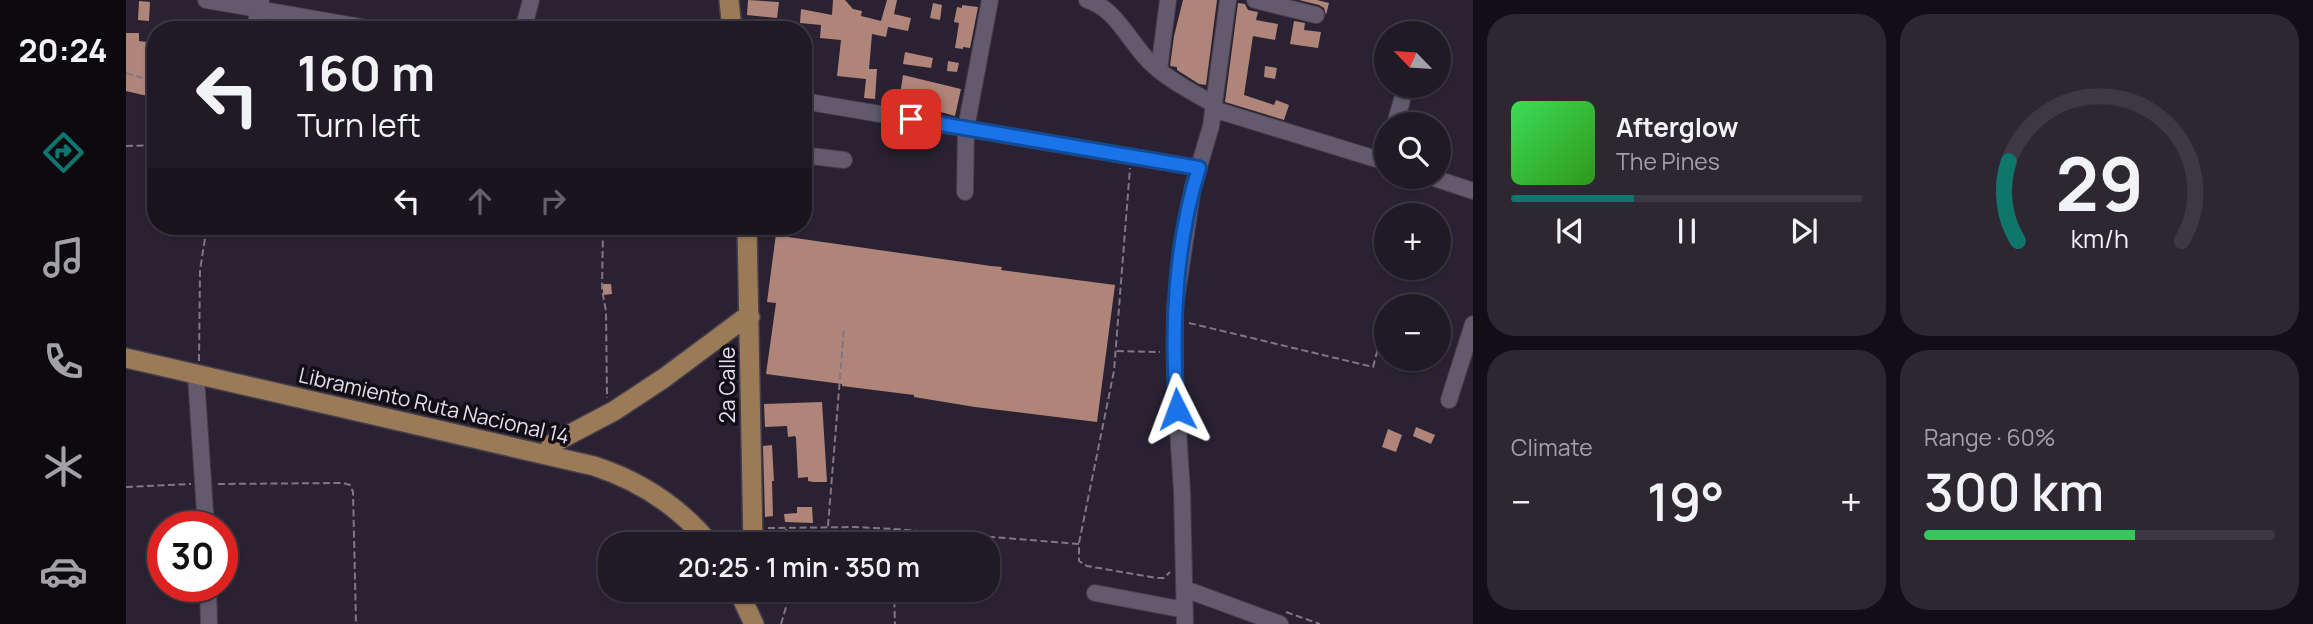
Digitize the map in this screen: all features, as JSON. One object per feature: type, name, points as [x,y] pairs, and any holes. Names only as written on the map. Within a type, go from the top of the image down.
[{"type":"main road","points":[[729,0],[731,21]]},
{"type":"main road","name":"2a Calle","points":[[747,235],[753,532]]},
{"type":"main road","points":[[548,454],[551,445],[614,411],[684,364],[736,323],[750,317]]},
{"type":"main road","name":"Libramiento Ruta Nacional 14","points":[[126,358],[548,454],[610,472],[641,486],[671,505],[698,532]]},
{"type":"main road","points":[[744,602],[754,624]]},
{"type":"main road","points":[[754,602],[754,624]]},
{"type":"street","points":[[206,0],[260,5],[321,21]]},
{"type":"street","points":[[525,21],[531,0]]},
{"type":"street","points":[[965,192],[966,128],[990,0]]},
{"type":"street","points":[[1087,0],[1104,8],[1159,70],[1213,107],[1374,156]]},
{"type":"street","points":[[1159,70],[1168,0]]},
{"type":"street","points":[[1095,593],[1185,617],[1175,319],[1184,239],[1193,187],[1211,126],[1228,0]]},
{"type":"street","points":[[1255,0],[1316,15]]},
{"type":"street","points":[[812,102],[1199,168]]},
{"type":"street","points":[[812,156],[844,160]]},
{"type":"street","points":[[1451,184],[1473,191]]},
{"type":"street","points":[[1449,400],[1473,324]]},
{"type":"street","points":[[196,376],[205,511]]},
{"type":"street","points":[[1185,589],[1280,624]]},
{"type":"street","points":[[208,602],[209,624]]},
{"type":"path","points":[[126,73],[147,79]]},
{"type":"path","points":[[126,146],[147,145]]},
{"type":"path","points":[[1130,156],[1116,351],[1079,544],[1079,561],[1087,566],[1164,578],[1182,552]]},
{"type":"path","points":[[196,376],[200,341],[201,270],[206,235]]},
{"type":"path","points":[[603,235],[606,397],[614,411]]},
{"type":"path","points":[[1175,319],[1373,367],[1374,363]]},
{"type":"path","points":[[828,527],[844,328]]},
{"type":"path","points":[[1116,351],[1175,353]]},
{"type":"path","points":[[126,486],[350,485],[353,492],[356,624]]},
{"type":"path","points":[[770,532],[786,528],[894,528],[1079,544]]},
{"type":"path","points":[[786,528],[786,532]]},
{"type":"path","points":[[781,624],[787,602]]},
{"type":"path","points":[[894,602],[895,624]]},
{"type":"building","points":[[748,0],[779,2],[777,18],[747,15]]},
{"type":"building","points":[[833,0],[845,0],[853,9],[862,11],[861,16],[881,21],[887,0],[897,0],[894,14],[911,18],[908,31],[888,27],[886,37],[872,34],[869,69],[877,69],[875,99],[864,98],[866,79],[837,76],[841,40],[820,38],[821,25],[812,24],[812,21],[800,21],[801,9],[832,15]]},
{"type":"building","points":[[1183,0],[1217,0],[1206,85],[1199,84],[1177,70],[1177,67],[1170,66]]},
{"type":"building","points":[[1299,0],[1329,3],[1326,15],[1324,8],[1319,5]]},
{"type":"building","points":[[139,1],[150,2],[149,21],[138,20]]},
{"type":"building","points":[[933,3],[942,5],[940,20],[930,18]]},
{"type":"building","points":[[1238,3],[1245,4],[1248,10],[1258,12],[1256,20],[1278,24],[1275,40],[1253,36],[1244,95],[1274,105],[1276,100],[1289,105],[1284,120],[1225,102]]},
{"type":"building","points":[[962,5],[978,7],[970,48],[963,49],[955,48],[959,23],[954,22],[957,7],[962,8]]},
{"type":"building","points":[[1294,21],[1305,23],[1304,30],[1321,32],[1318,48],[1290,44]]},
{"type":"building","points":[[126,33],[139,33],[139,41],[147,42],[147,96],[126,91]]},
{"type":"building","points":[[905,52],[933,58],[931,68],[903,64]]},
{"type":"building","points":[[948,61],[959,63],[957,72],[947,71]]},
{"type":"building","points":[[1265,66],[1277,68],[1275,79],[1264,77]]},
{"type":"building","points":[[903,75],[961,89],[955,116],[908,103],[909,96],[900,95]]},
{"type":"building","points":[[776,235],[1115,285],[1097,422],[975,407],[914,395],[766,374],[776,303],[767,302]]},
{"type":"building","points":[[603,284],[611,284],[612,294],[603,295]]},
{"type":"building","points":[[822,402],[827,482],[813,482],[808,481],[808,477],[798,478],[796,438],[788,437],[787,426],[765,427],[764,404]]},
{"type":"building","points":[[1416,427],[1435,435],[1431,444],[1413,436]]},
{"type":"building","points":[[1388,429],[1402,435],[1396,452],[1382,447]]},
{"type":"building","points":[[772,445],[773,516],[765,517],[763,446]]},
{"type":"building","points":[[797,507],[812,507],[813,523],[785,522],[784,514],[797,513]]},
{"type":"route","points":[[911,119],[1199,168],[1188,213],[1175,307],[1177,409]]}]
